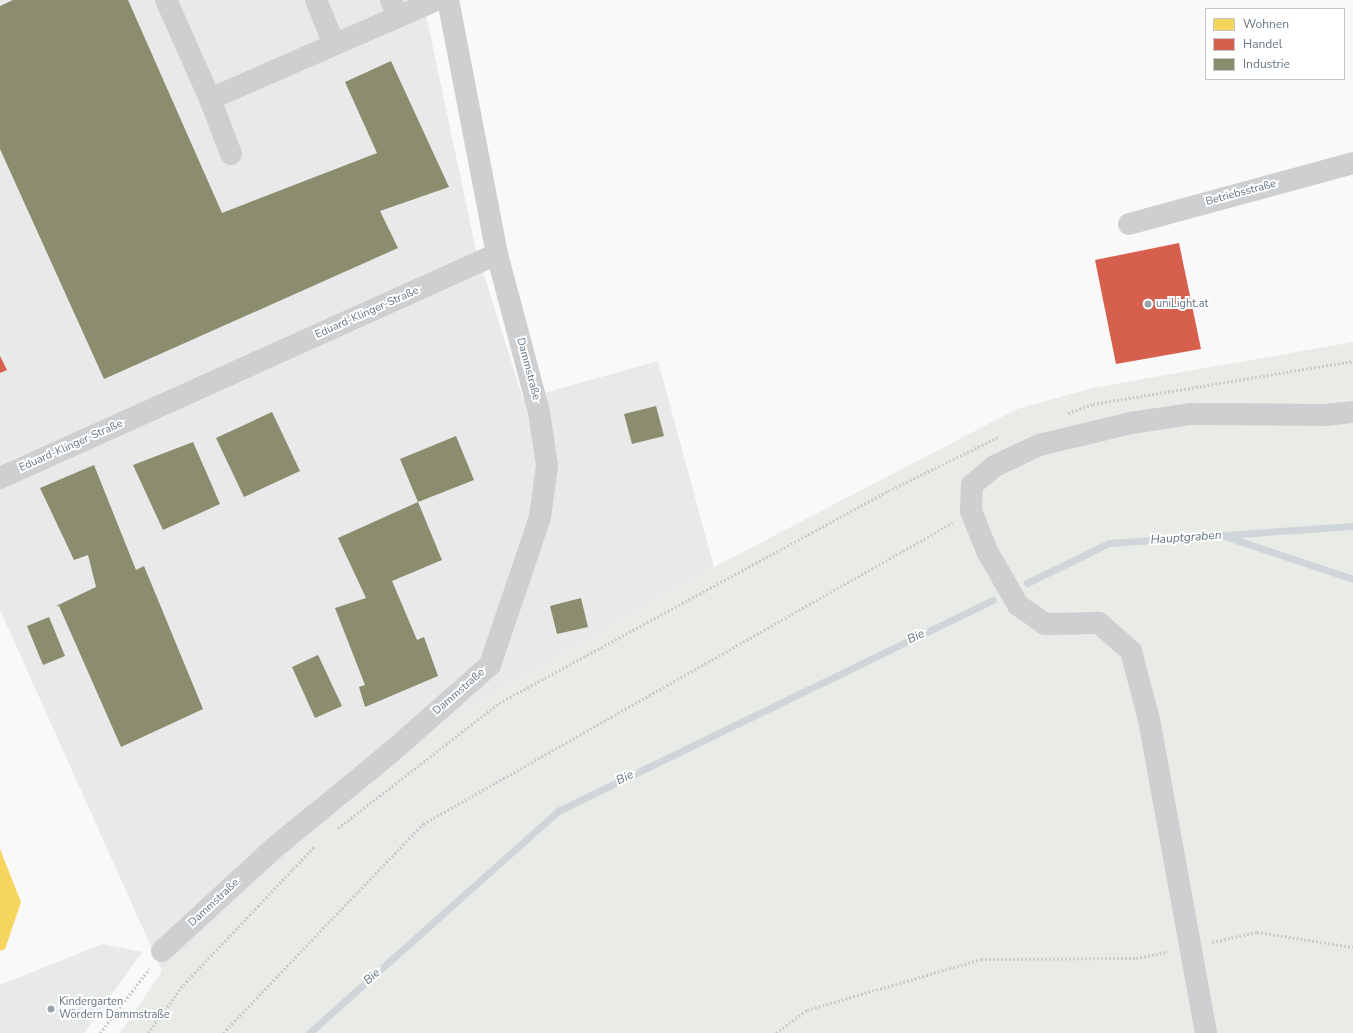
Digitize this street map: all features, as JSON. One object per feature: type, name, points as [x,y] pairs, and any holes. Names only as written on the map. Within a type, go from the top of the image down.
[{"type":"street","points":[[166,0],[210,99],[231,154]]},
{"type":"street","points":[[316,0],[334,44]]},
{"type":"street","points":[[210,99],[334,44],[395,8],[437,0]]},
{"type":"street","points":[[448,0],[497,254]]},
{"type":"street","name":"Betriebsstraße","points":[[1128,224],[1353,162]]},
{"type":"street","name":"Eduard-Klinger-Straße","points":[[0,478],[497,254]]},
{"type":"street","name":"Dammstraße","points":[[162,951],[274,848],[389,754],[490,665],[540,517],[547,465],[539,412],[497,254]]},
{"type":"street","points":[[1206,1033],[1149,720],[1131,651],[1099,623],[1044,624],[1018,605],[987,551],[971,512],[972,485],[995,466],[1039,445],[1131,423],[1191,414],[1325,415],[1353,412]]},
{"type":"path","points":[[1064,414],[1092,404],[1353,361]]},
{"type":"path","points":[[337,829],[499,703],[888,491],[985,442],[1006,434]]},
{"type":"path","points":[[223,1033],[423,824],[971,512]]},
{"type":"path","points":[[148,1033],[183,985],[318,843]]},
{"type":"path","points":[[776,1033],[806,1010],[981,959],[1136,958],[1257,932],[1353,947]]},
{"type":"path","points":[[100,1033],[162,951]]},
{"type":"shaded area","points":[[0,0],[423,0],[475,246],[523,399],[658,361],[714,567],[428,732],[162,971],[0,610]]},
{"type":"shaded area","points":[[1353,342],[1353,1033],[120,1033],[162,971],[428,732],[714,567],[1017,409],[1092,388]]},
{"type":"shaded area","name":"Kindergarten Wördern Dammstraße","points":[[103,944],[142,952],[84,1033],[0,1033],[0,985]]},
{"type":"building: Wohnen","points":[[0,849],[21,902],[5,949],[0,951]]},
{"type":"building: Handel","name":"uniLight.at","points":[[1179,243],[1201,349],[1116,364],[1095,260]]},
{"type":"building: Handel","points":[[0,356],[7,370],[0,373]]},
{"type":"building: Industrie","points":[[13,0],[128,0],[222,213],[377,153],[345,82],[391,61],[449,187],[380,211],[398,248],[104,379],[0,149],[0,6]]},
{"type":"building: Industrie","points":[[656,406],[664,436],[632,444],[624,414]]},
{"type":"building: Industrie","points":[[272,412],[300,471],[244,497],[216,438]]},
{"type":"building: Industrie","points":[[456,436],[474,480],[418,502],[400,459]]},
{"type":"building: Industrie","points":[[193,442],[220,504],[163,530],[133,465]]},
{"type":"building: Industrie","points":[[94,465],[136,570],[144,566],[203,709],[121,747],[59,606],[56,606],[96,587],[88,555],[74,560],[40,488]]},
{"type":"building: Industrie","points":[[418,502],[442,560],[392,581],[417,640],[424,637],[438,676],[365,707],[359,687],[365,685],[335,608],[366,598],[338,538]]},
{"type":"building: Industrie","points":[[581,598],[588,627],[557,634],[550,606]]},
{"type":"building: Industrie","points":[[49,617],[65,656],[43,665],[27,626]]},
{"type":"building: Industrie","points":[[318,655],[342,706],[315,718],[292,667]]},
{"type":"waterway","name":"Hauptgraben","points":[[1027,583],[1109,543],[1353,526]]},
{"type":"waterway","points":[[1224,536],[1353,579]]},
{"type":"waterway","name":"Bie","points":[[309,1033],[558,811],[992,600]]},
{"type":"place","name":"uniLight.at","points":[[1148,304]]},
{"type":"place","name":"Kindergarten Wördern Dammstraße","points":[[51,1009]]}]
